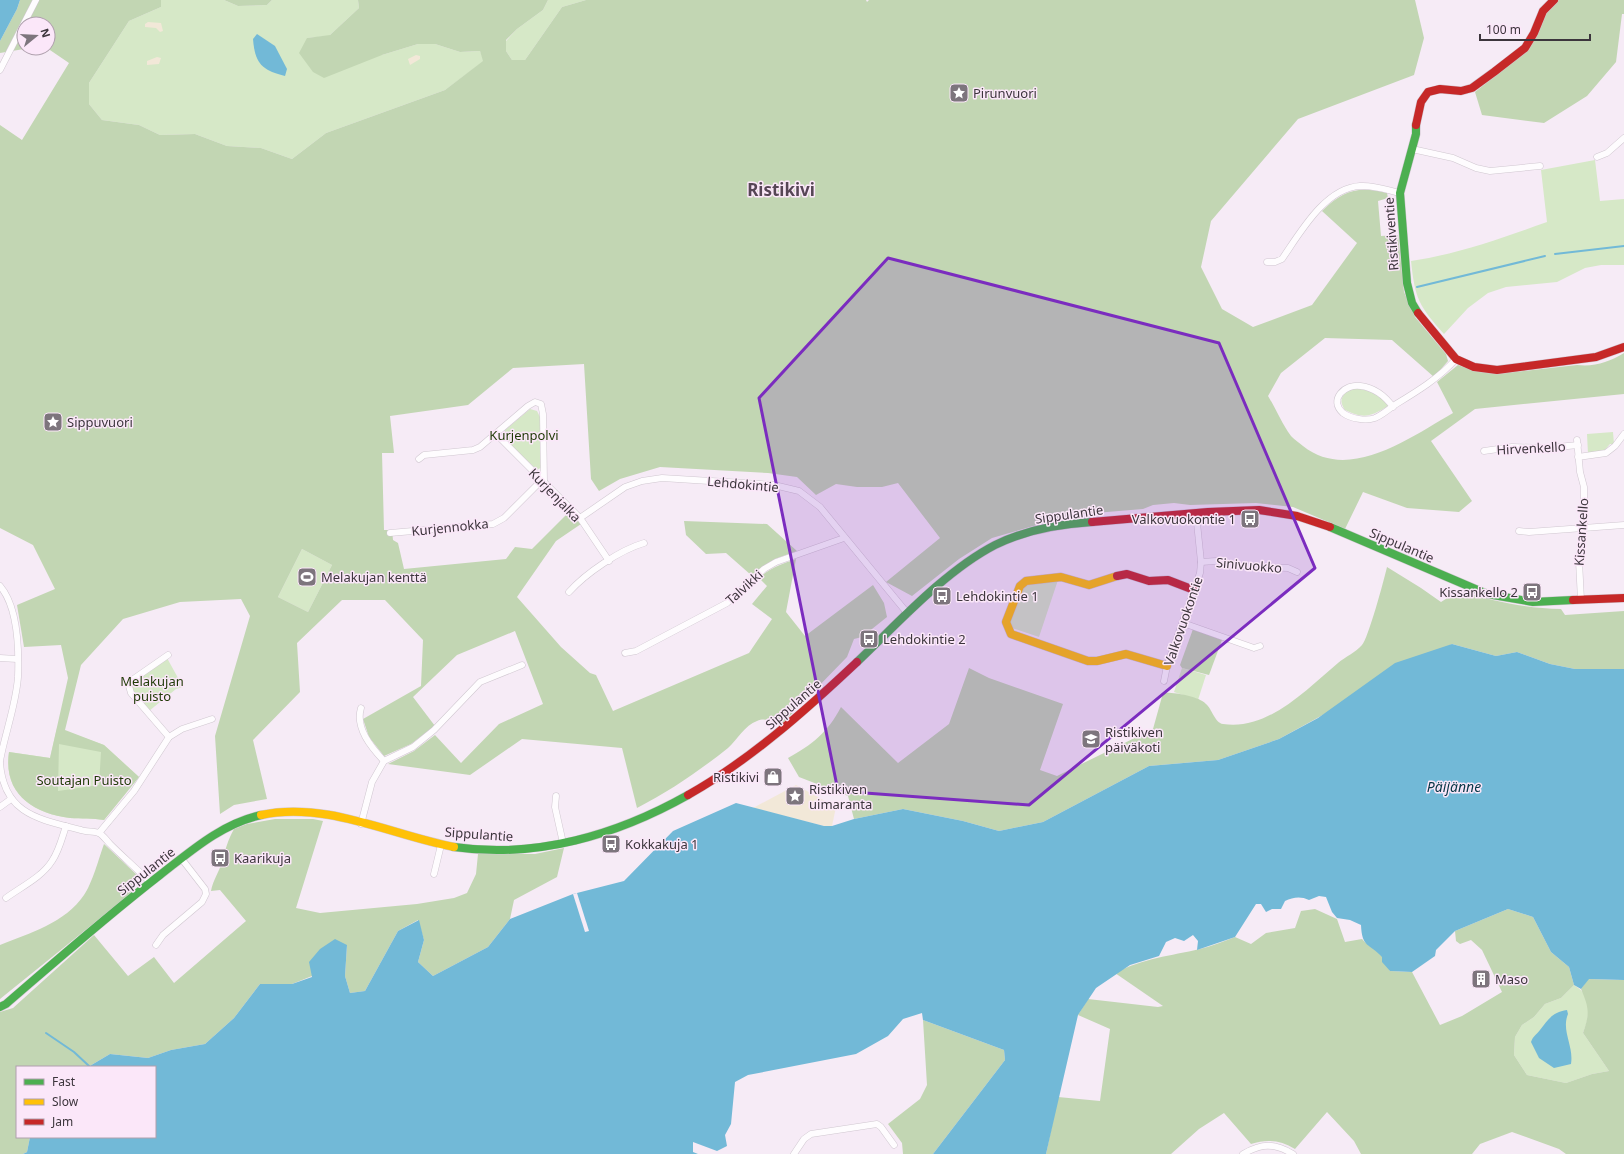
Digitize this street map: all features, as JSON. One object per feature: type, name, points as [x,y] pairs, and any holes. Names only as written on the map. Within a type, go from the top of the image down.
[{"type":"street","points":[[0,70],[36,0]]},
{"type":"street","name":"Ristikiventie","points":[[1554,0],[1543,11],[1534,33],[1524,48],[1472,88],[1462,91],[1440,89],[1428,92],[1420,102],[1416,121],[1416,134],[1400,193],[1407,283],[1412,302],[1422,320],[1456,359],[1474,366],[1497,370],[1596,357],[1624,347]]},
{"type":"street","points":[[1597,157],[1607,153],[1624,138]]},
{"type":"street","points":[[1412,149],[1453,158],[1476,168],[1490,171],[1540,166]]},
{"type":"street","points":[[1267,262],[1276,262],[1282,259],[1311,217],[1332,196],[1346,189],[1359,186],[1373,186],[1400,193]]},
{"type":"street","points":[[1393,407],[1380,393],[1360,385],[1346,388],[1340,392],[1338,398],[1338,405],[1342,412],[1349,416],[1363,420],[1375,418],[1393,407],[1424,388],[1456,359]]},
{"type":"street","points":[[419,459],[424,455],[473,450],[480,447],[528,406],[535,402],[541,404],[543,414],[542,482]]},
{"type":"street","name":"Kurjenjalka","points":[[496,434],[542,482],[580,518],[609,561]]},
{"type":"street","name":"Hirvenkello","points":[[1578,457],[1606,453],[1615,446],[1624,434]]},
{"type":"street","name":"Hirvenkello","points":[[1484,451],[1512,447],[1547,448],[1577,443]]},
{"type":"street","name":"Kissankello","points":[[1577,443],[1580,472],[1584,487],[1584,528],[1579,561],[1581,600]]},
{"type":"street","name":"Lehdokintie","points":[[580,518],[625,487],[642,481],[662,478],[774,485],[799,492],[820,508],[908,614]]},
{"type":"street","name":"Kurjennokka","points":[[390,533],[493,524],[504,518],[542,482]]},
{"type":"street","name":"Sippulantie","points":[[0,1006],[6,1004],[150,882],[206,839],[220,830],[245,820],[263,815],[296,812],[316,813],[441,845],[502,850],[563,843],[603,833],[651,815],[683,799],[722,775],[758,750],[800,716],[962,565],[996,545],[1025,534],[1065,524],[1196,513],[1259,510],[1297,516],[1324,525],[1487,594],[1533,602],[1624,598]]},
{"type":"street","name":"Valkovuokontie","points":[[1164,681],[1167,666],[1200,573],[1201,562],[1196,513]]},
{"type":"street","points":[[1519,531],[1529,532],[1624,525]]},
{"type":"street","name":"Talvikki","points":[[625,653],[636,650],[727,603],[764,569],[776,562],[844,538]]},
{"type":"street","points":[[569,592],[578,582],[609,561],[633,546],[644,543]]},
{"type":"street","name":"Sinivuokko","points":[[1201,562],[1216,561],[1234,566],[1288,568],[1297,572]]},
{"type":"street","points":[[1167,666],[1126,654],[1088,662],[1011,634],[1006,627],[1006,622],[1020,586],[1026,581],[1061,577],[1089,585],[1120,574],[1127,574],[1149,581],[1168,580],[1194,590]]},
{"type":"street","points":[[0,586],[7,594],[12,607],[18,678],[2,739],[0,762],[1,780],[11,799],[22,810],[37,817],[66,826],[99,833],[150,882]]},
{"type":"street","points":[[1183,623],[1254,648],[1260,646]]},
{"type":"street","points":[[168,655],[132,680],[129,686],[131,693],[169,737]]},
{"type":"street","points":[[0,658],[17,659]]},
{"type":"street","points":[[361,824],[372,782],[384,761],[413,747],[434,730],[480,682],[522,665]]},
{"type":"street","points":[[360,708],[359,715],[362,730],[372,748],[384,761]]},
{"type":"street","points":[[99,833],[134,791],[169,737],[182,729],[212,719]]},
{"type":"street","points":[[556,796],[555,807],[563,843]]},
{"type":"street","points":[[0,807],[11,799]]},
{"type":"street","points":[[6,898],[42,872],[52,862],[58,850],[66,826]]},
{"type":"street","points":[[434,874],[441,845]]},
{"type":"street","points":[[156,945],[163,935],[202,902],[206,894],[205,889],[181,858]]},
{"type":"street","points":[[794,1154],[804,1139],[811,1134],[876,1124],[881,1127],[894,1145]]},
{"type":"street","points":[[1243,1154],[1264,1144],[1280,1147],[1293,1154]]},
{"type":"highlighted area","points":[[888,258],[1219,343],[1315,568],[1029,805],[838,791],[759,398]]},
{"type":"green space","points":[[20,0],[161,0],[161,7],[129,21],[89,83],[89,104],[102,120],[139,125],[160,135],[195,134],[227,146],[261,148],[292,159],[326,133],[445,90],[483,61],[480,51],[460,52],[435,44],[418,44],[382,55],[324,78],[313,72],[299,53],[307,38],[330,35],[359,8],[358,0],[548,0],[543,10],[517,29],[506,40],[506,51],[512,60],[525,60],[562,7],[586,0],[866,0],[867,2],[869,0],[1415,0],[1424,38],[1414,75],[1298,119],[1211,221],[1201,267],[1222,309],[1253,327],[1312,305],[1357,243],[1322,211],[1337,198],[1359,190],[1387,193],[1388,198],[1378,201],[1381,236],[1398,235],[1404,292],[1415,317],[1446,354],[1448,361],[1434,377],[1392,340],[1325,338],[1281,373],[1268,396],[1291,436],[1303,446],[1321,456],[1340,460],[1360,458],[1380,452],[1399,444],[1453,413],[1437,382],[1458,365],[1476,371],[1496,374],[1577,365],[1590,365],[1613,359],[1624,353],[1624,394],[1475,409],[1431,441],[1472,501],[1459,512],[1407,508],[1363,492],[1345,529],[1293,507],[1256,503],[1190,505],[1174,503],[1153,505],[1143,509],[1071,515],[992,538],[959,559],[912,596],[886,582],[940,538],[898,483],[882,487],[857,487],[836,484],[816,495],[797,477],[768,473],[660,467],[620,479],[599,491],[591,479],[584,364],[513,368],[468,405],[390,416],[394,453],[382,453],[384,530],[392,530],[393,540],[398,543],[404,569],[506,559],[515,547],[532,549],[569,512],[581,524],[556,541],[517,597],[561,647],[590,673],[596,675],[613,711],[749,653],[772,619],[752,604],[767,586],[759,578],[772,569],[796,559],[786,612],[805,636],[873,585],[884,603],[887,617],[862,637],[854,639],[847,657],[780,726],[766,720],[760,720],[753,723],[745,729],[728,748],[706,765],[673,788],[637,808],[622,748],[522,739],[470,775],[388,764],[414,751],[435,735],[461,763],[499,724],[543,704],[515,631],[457,655],[413,697],[435,726],[411,744],[384,756],[369,737],[363,719],[421,686],[423,640],[385,600],[342,600],[297,643],[300,692],[253,740],[267,799],[234,805],[220,814],[215,736],[250,616],[241,599],[180,602],[123,619],[81,665],[65,730],[104,745],[139,777],[104,820],[70,818],[56,815],[32,806],[23,798],[16,790],[11,779],[8,766],[9,752],[50,758],[68,678],[61,645],[24,647],[17,605],[55,589],[33,545],[0,528],[0,125],[22,140],[69,63],[56,54],[56,16],[16,16],[16,50],[0,53],[0,41],[17,9]],"holes":[[[302,549],[332,565],[308,612],[278,597]],[[59,744],[101,752],[99,785],[58,791]]]},
{"type":"green space","points":[[161,0],[224,0],[238,6],[267,5],[272,0],[358,0],[359,8],[329,36],[307,38],[382,55],[418,44],[435,44],[460,52],[480,51],[484,61],[445,90],[326,133],[292,159],[261,148],[227,146],[195,134],[160,135],[139,125],[102,120],[89,104],[89,83],[129,21],[161,7]]},
{"type":"green space","points":[[224,0],[272,0],[267,5],[238,6]]},
{"type":"green space","points":[[548,0],[586,0],[562,7],[525,60],[512,60],[506,51],[506,41],[517,29],[543,10]]},
{"type":"green space","points":[[1559,0],[1624,0],[1624,14],[1622,14],[1616,62],[1587,96],[1544,123],[1482,115],[1475,92],[1525,52],[1545,13]]},
{"type":"green space","points":[[1595,160],[1600,201],[1624,199],[1624,265],[1601,265],[1585,268],[1557,282],[1506,287],[1488,293],[1468,308],[1444,334],[1429,316],[1420,301],[1414,284],[1411,261],[1463,250],[1497,240],[1547,222],[1541,170]]},
{"type":"green space","points":[[1351,388],[1367,390],[1377,394],[1382,397],[1388,406],[1367,416],[1357,415],[1345,410],[1341,400],[1345,393]]},
{"type":"green space","name":"Kurjenpolvi","points":[[530,409],[537,411],[541,419],[542,467],[537,470],[506,441],[504,436],[505,430]]},
{"type":"green space","points":[[1613,432],[1614,444],[1610,444],[1602,453],[1588,454],[1587,434]]},
{"type":"green space","points":[[684,521],[767,524],[797,551],[775,559],[751,575],[726,553],[706,554],[686,535]]},
{"type":"green space","name":"Melakujan kenttä","points":[[302,549],[332,565],[308,612],[278,597]]},
{"type":"green space","points":[[1387,567],[1441,602],[1460,590],[1510,604],[1561,609],[1565,615],[1624,611],[1624,669],[1575,669],[1550,664],[1517,652],[1496,656],[1452,644],[1279,739],[1218,760],[1149,766],[1043,822],[999,831],[963,821],[903,809],[854,819],[848,796],[799,777],[788,758],[805,748],[819,737],[831,724],[841,707],[898,763],[949,724],[969,668],[989,678],[1063,704],[1040,770],[1057,776],[1153,729],[1163,693],[1186,695],[1202,701],[1208,706],[1216,719],[1223,724],[1240,724],[1256,721],[1271,715],[1300,696],[1338,663],[1362,645],[1372,621]]},
{"type":"green space","points":[[1058,580],[1039,637],[1012,628],[1010,622],[1023,589],[1027,585]]},
{"type":"green space","points":[[1193,629],[1222,640],[1209,675],[1182,668],[1180,665]]},
{"type":"green space","name":"Melakujan puisto","points":[[167,658],[183,687],[176,689],[149,711],[133,691],[132,686],[134,682]]},
{"type":"green space","points":[[1182,668],[1206,675],[1198,700],[1174,692]]},
{"type":"green space","name":"Soutajan Puisto","points":[[57,728],[104,745],[139,777],[104,820],[70,818],[44,811],[32,806],[16,790],[11,779],[8,766],[9,752],[50,758]]},
{"type":"green space","points":[[275,819],[313,819],[323,821],[296,908],[320,913],[417,904],[454,898],[467,893],[476,874],[478,854],[535,854],[564,848],[557,877],[514,900],[510,919],[488,947],[433,976],[418,962],[424,940],[418,920],[398,931],[365,991],[350,993],[345,976],[347,945],[312,976],[292,984],[260,984],[234,1018],[205,1044],[171,1050],[148,1058],[110,1054],[90,1066],[16,1066],[16,1138],[30,1138],[27,1152],[23,1154],[0,1154],[0,1012],[13,1008],[94,935],[128,976],[154,957],[174,983],[246,921],[220,890],[211,891],[221,866],[228,841],[234,829],[247,824]]},
{"type":"green space","points":[[104,844],[137,875],[130,894],[0,999],[0,945],[46,926],[67,913],[76,905],[90,884]]},
{"type":"green space","points":[[1315,909],[1337,919],[1345,942],[1362,939],[1382,956],[1390,971],[1412,972],[1440,1025],[1462,1016],[1502,992],[1482,950],[1471,940],[1460,944],[1456,941],[1455,931],[1508,909],[1533,917],[1551,952],[1569,967],[1574,985],[1561,998],[1545,1004],[1534,1017],[1522,1025],[1515,1037],[1514,1055],[1527,1075],[1566,1083],[1592,1074],[1609,1071],[1583,1033],[1588,1011],[1581,989],[1588,979],[1624,980],[1624,1154],[1566,1154],[1559,1149],[1512,1132],[1480,1144],[1472,1154],[1361,1154],[1354,1141],[1327,1112],[1295,1149],[1273,1141],[1263,1141],[1251,1144],[1224,1113],[1199,1129],[1171,1154],[1046,1154],[1058,1097],[1100,1101],[1110,1029],[1078,1015],[1088,999],[1158,1007],[1163,1006],[1115,973],[1136,964],[1200,949],[1235,937],[1251,944],[1266,933],[1295,928],[1301,911]]},
{"type":"green space","points":[[1574,985],[1580,990],[1587,1001],[1588,1013],[1583,1033],[1609,1071],[1592,1074],[1566,1083],[1527,1075],[1514,1055],[1515,1037],[1522,1025],[1534,1017],[1545,1004],[1561,998]]},
{"type":"green space","points":[[923,1020],[1004,1050],[1005,1060],[933,1154],[903,1154],[902,1143],[888,1124],[920,1099],[927,1085]]},
{"type":"sand","points":[[148,22],[161,23],[163,31],[160,32],[156,28],[145,27],[145,24]]},
{"type":"sand","points":[[416,55],[420,56],[420,59],[410,65],[408,59]]},
{"type":"sand","points":[[157,57],[161,58],[159,64],[147,65],[147,61]]},
{"type":"sand","name":"Ristikiven uimaranta","points":[[796,785],[836,807],[832,826],[824,826],[753,808]]},
{"type":"water","points":[[0,0],[20,0],[17,9],[0,41]]},
{"type":"water","points":[[257,34],[275,46],[287,69],[285,76],[277,74],[261,65],[254,48],[253,39]]},
{"type":"water","name":"Päijänne","points":[[1452,644],[1496,656],[1517,652],[1550,664],[1575,669],[1624,669],[1624,980],[1589,979],[1581,989],[1574,985],[1569,967],[1551,952],[1533,917],[1508,909],[1455,931],[1436,950],[1435,956],[1412,972],[1390,971],[1382,962],[1382,957],[1365,942],[1361,925],[1350,920],[1337,918],[1332,912],[1326,897],[1319,896],[1309,900],[1297,898],[1285,901],[1281,909],[1272,909],[1266,912],[1261,904],[1256,904],[1235,937],[1197,950],[1198,941],[1193,935],[1184,941],[1175,938],[1166,942],[1159,956],[1130,965],[1096,988],[1078,1015],[1046,1154],[933,1154],[1005,1060],[1004,1050],[923,1020],[922,1013],[903,1019],[888,1036],[856,1054],[748,1075],[735,1082],[731,1124],[725,1135],[727,1146],[717,1151],[693,1142],[693,1152],[698,1154],[23,1154],[27,1152],[30,1138],[156,1138],[156,1066],[90,1066],[110,1054],[148,1058],[171,1050],[205,1044],[234,1018],[260,984],[292,984],[312,977],[309,962],[320,949],[335,939],[347,945],[345,976],[350,993],[365,991],[398,931],[419,920],[424,940],[418,962],[433,976],[488,947],[510,919],[573,894],[624,881],[673,831],[736,803],[824,826],[832,826],[854,819],[903,809],[963,821],[999,831],[1043,822],[1149,766],[1218,760],[1279,739],[1318,718],[1395,663]]},
{"type":"water","points":[[1567,1010],[1568,1014],[1566,1026],[1571,1051],[1571,1064],[1554,1068],[1539,1058],[1531,1042],[1551,1017]]},
{"type":"pier","points":[[577,893],[589,931],[585,932],[573,894]]},
{"type":"waterway","points":[[1555,254],[1624,246]]},
{"type":"waterway","points":[[1417,287],[1545,256]]},
{"type":"waterway","points":[[46,1033],[74,1052],[89,1066]]},
{"type":"traffic: fast","points":[[1416,125],[1416,134],[1400,193],[1407,283],[1412,303],[1418,313]]},
{"type":"traffic: fast","points":[[857,662],[940,583],[976,556],[995,545],[1018,535],[1055,526],[1092,522]]},
{"type":"traffic: fast","points":[[1330,527],[1487,594],[1533,602],[1573,600]]},
{"type":"traffic: fast","points":[[454,847],[485,850],[515,850],[575,840],[633,822],[688,795]]},
{"type":"traffic: fast","points":[[0,1007],[6,1004],[121,906],[207,839],[246,819],[261,815]]},
{"type":"traffic: slow","points":[[1117,576],[1089,585],[1061,577],[1026,581],[1020,586],[1006,622],[1011,634],[1088,661],[1097,661],[1126,654],[1167,666]]},
{"type":"traffic: slow","points":[[261,815],[285,812],[310,812],[358,821],[430,842],[454,847]]},
{"type":"traffic: jam","points":[[1416,125],[1421,102],[1428,92],[1440,89],[1461,91],[1472,88],[1494,72],[1525,48],[1534,33],[1543,11],[1554,0]]},
{"type":"traffic: jam","points":[[1418,313],[1456,359],[1474,367],[1497,370],[1596,357],[1624,347]]},
{"type":"traffic: jam","points":[[1092,522],[1208,512],[1259,510],[1297,516],[1330,527]]},
{"type":"traffic: jam","points":[[1117,576],[1127,574],[1149,581],[1168,580],[1194,590]]},
{"type":"traffic: jam","points":[[1573,600],[1624,598]]},
{"type":"traffic: jam","points":[[688,795],[733,766],[776,734],[857,662]]},
{"type":"place","name":"Pirunvuori","points":[[959,93]]},
{"type":"place","name":"Sippuvuori","points":[[53,422]]},
{"type":"place","name":"Valkovuokontie 1","points":[[1250,519]]},
{"type":"place","name":"Melakujan kenttä","points":[[307,577]]},
{"type":"place","name":"Kissankello 2","points":[[1532,592]]},
{"type":"place","name":"Lehdokintie 1","points":[[942,596]]},
{"type":"place","name":"Lehdokintie 2","points":[[869,639]]},
{"type":"place","name":"Ristikiven päiväkoti","points":[[1091,739]]},
{"type":"place","name":"Ristikivi","points":[[773,777]]},
{"type":"place","name":"Ristikiven uimaranta","points":[[795,796]]},
{"type":"place","name":"Kokkakuja 1","points":[[611,844]]},
{"type":"place","name":"Kaarikuja","points":[[220,858]]},
{"type":"place","name":"Maso","points":[[1481,979]]},
{"type":"district","name":"Ristikivi","points":[[781,189]]}]
